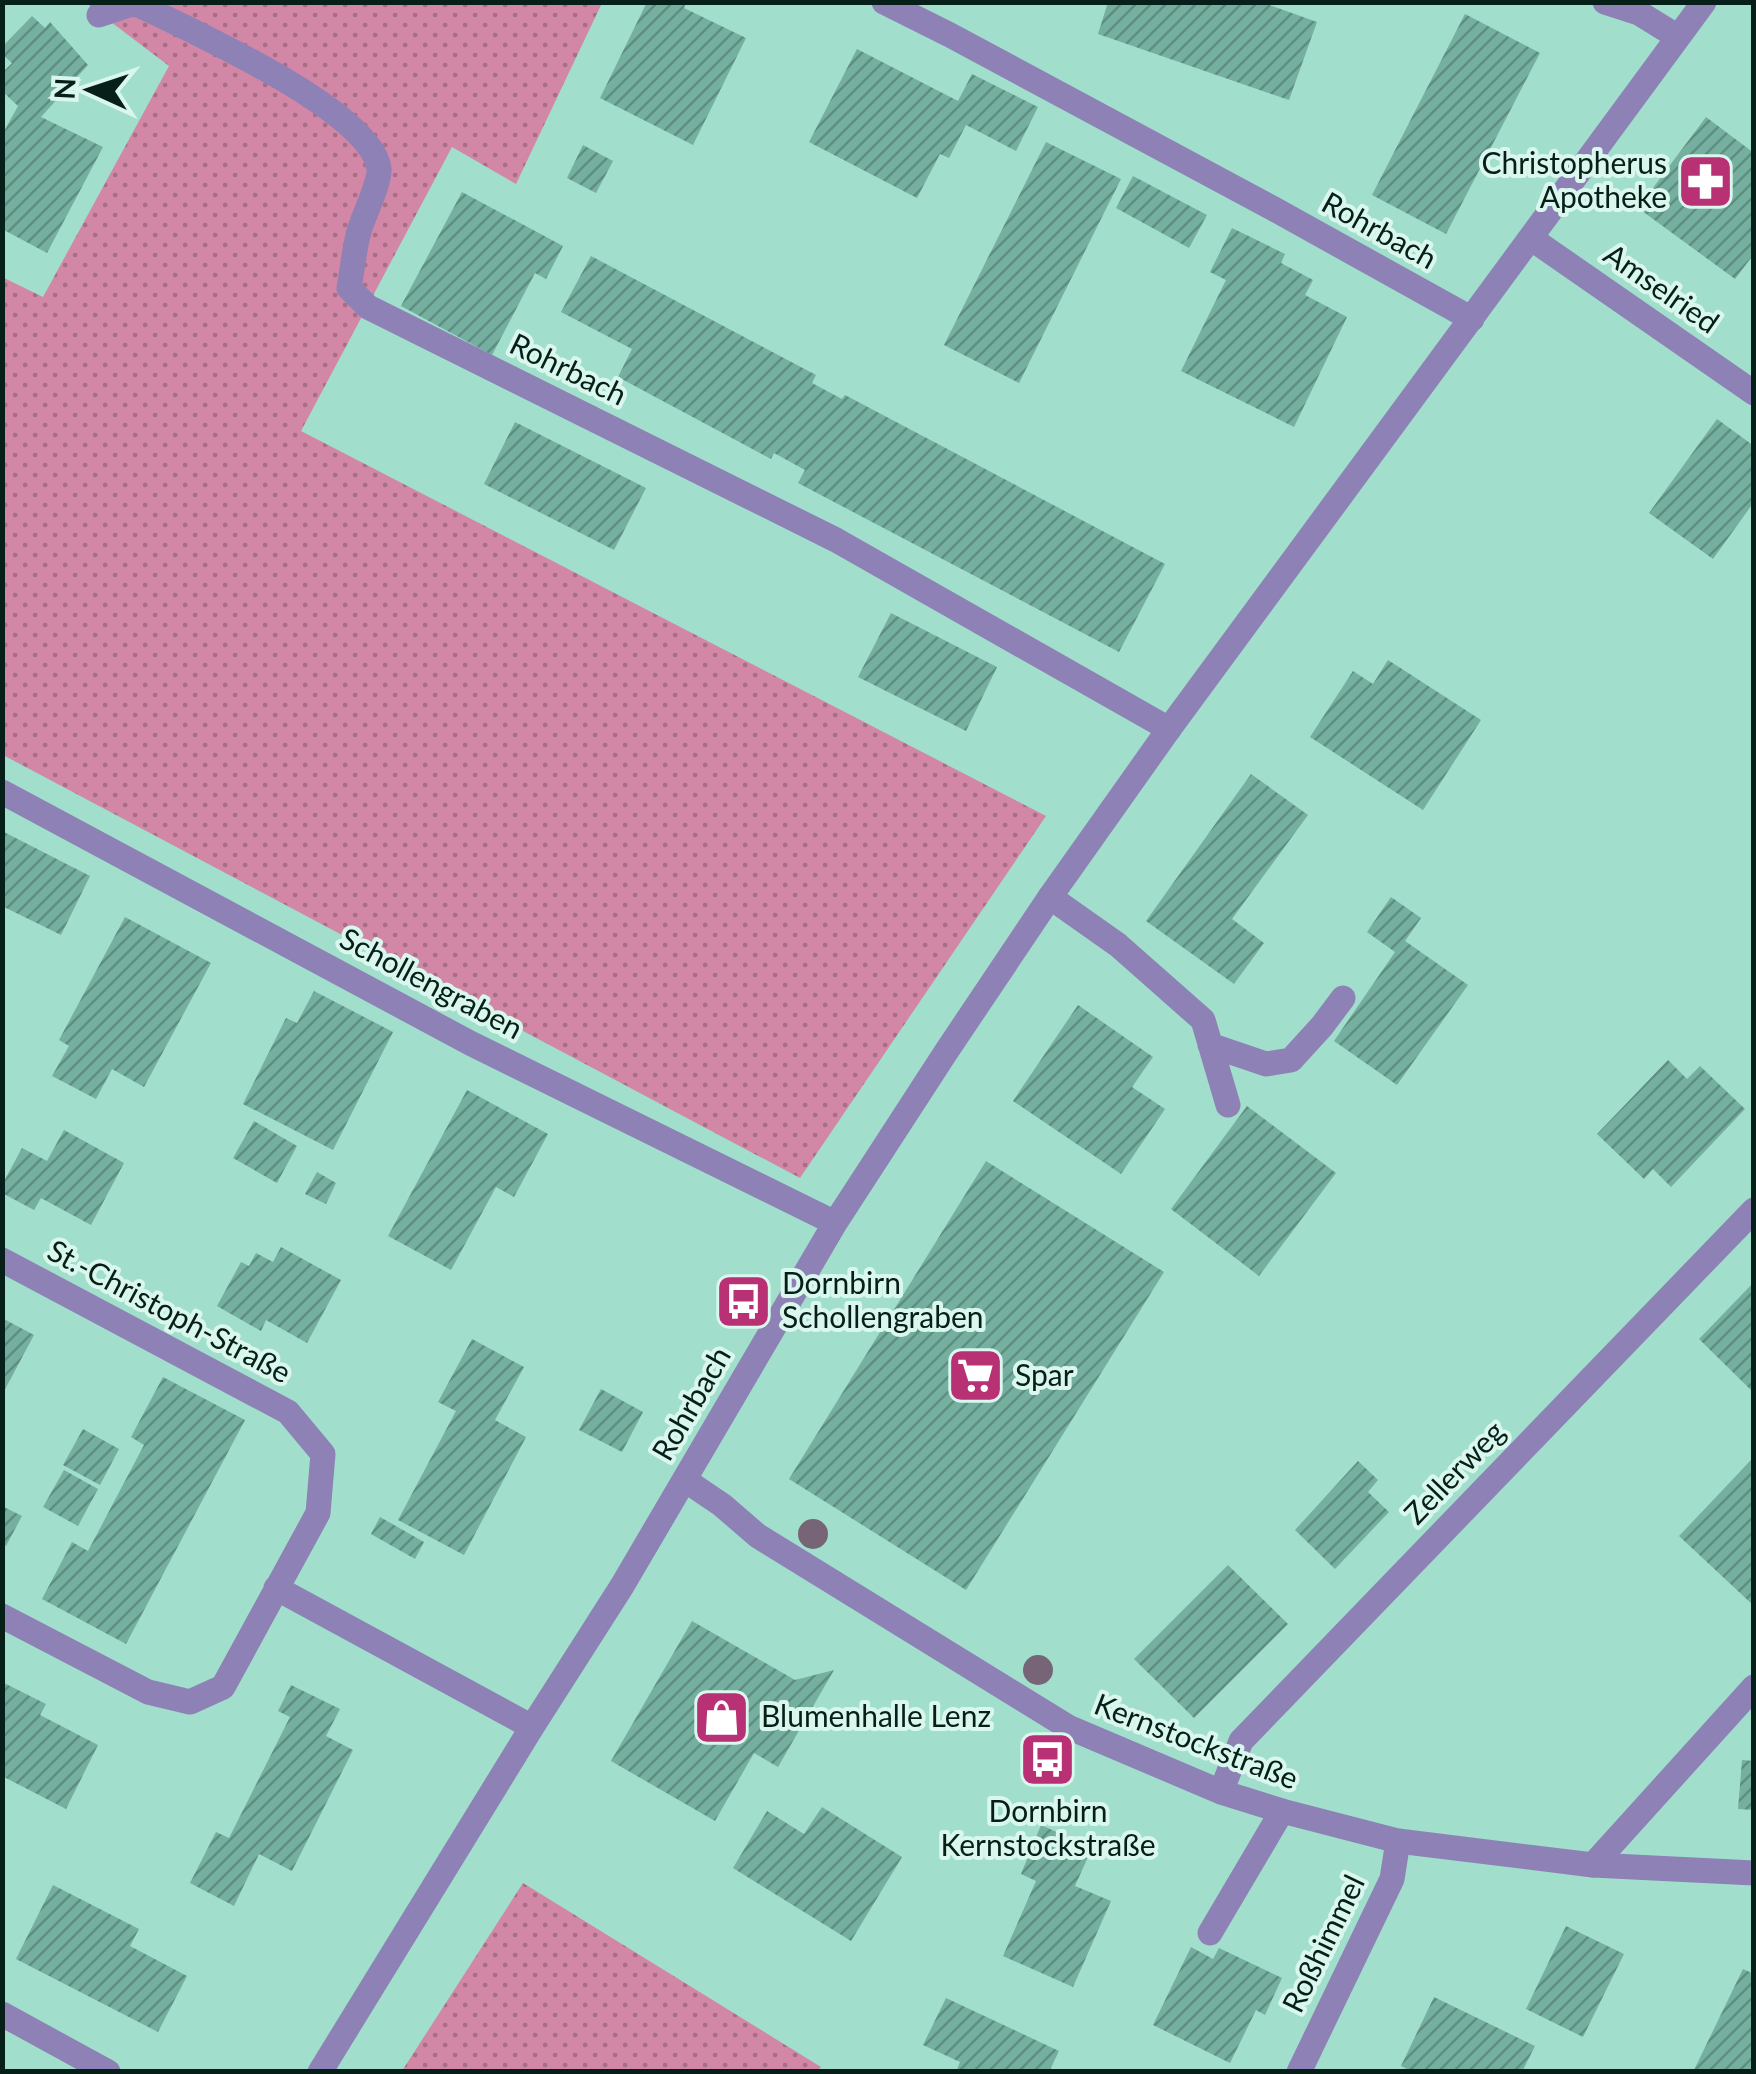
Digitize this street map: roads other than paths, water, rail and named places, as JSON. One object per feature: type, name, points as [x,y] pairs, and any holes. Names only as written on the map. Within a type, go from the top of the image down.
[{"type":"street","name":"Rohrbach","points":[[884,2],[1472,319]]},
{"type":"street","points":[[1605,2],[1639,14],[1678,37]]},
{"type":"street","name":"Rohrbach","points":[[320,2072],[622,1586],[834,1223],[1050,897],[1704,2]]},
{"type":"street","name":"Rohrbach","points":[[99,15],[135,3],[255,62],[321,102],[373,148],[380,172],[358,234],[348,288],[368,308],[836,540],[1169,730]]},
{"type":"street","name":"Amselried","points":[[1532,239],[1754,393]]},
{"type":"street","name":"Schollengraben","points":[[2,792],[470,1042],[834,1223]]},
{"type":"street","points":[[1050,897],[1118,945],[1203,1020],[1228,1105]]},
{"type":"street","points":[[1210,1045],[1266,1064],[1291,1060],[1343,998]]},
{"type":"street","name":"Zellerweg","points":[[1221,1792],[1241,1741],[1754,1210]]},
{"type":"street","name":"St.-Christoph-Straße","points":[[2,1260],[288,1412],[323,1454],[318,1513],[223,1687],[190,1702],[148,1692],[2,1616]]},
{"type":"street","name":"Kernstockstraße","points":[[685,1480],[758,1536],[1068,1727],[1221,1792],[1398,1842],[1593,1865],[1754,1874]]},
{"type":"street","points":[[276,1588],[532,1726]]},
{"type":"street","points":[[1593,1865],[1754,1687]]},
{"type":"street","points":[[1210,1933],[1282,1811]]},
{"type":"street","name":"Roßhimmel","points":[[1298,2072],[1392,1879],[1398,1842]]},
{"type":"street","points":[[2,2014],[108,2072]]},
{"type":"place","name":"Christopherus Apotheke","points":[[1706,181]]},
{"type":"place","name":"Dornbirn Schollengraben","points":[[743,1301]]},
{"type":"place","name":"Spar","points":[[976,1376]]},
{"type":"place","name":"Blumenhalle Lenz","points":[[722,1717]]},
{"type":"place","name":"Dornbirn Kernstockstraße","points":[[1048,1760]]}]
